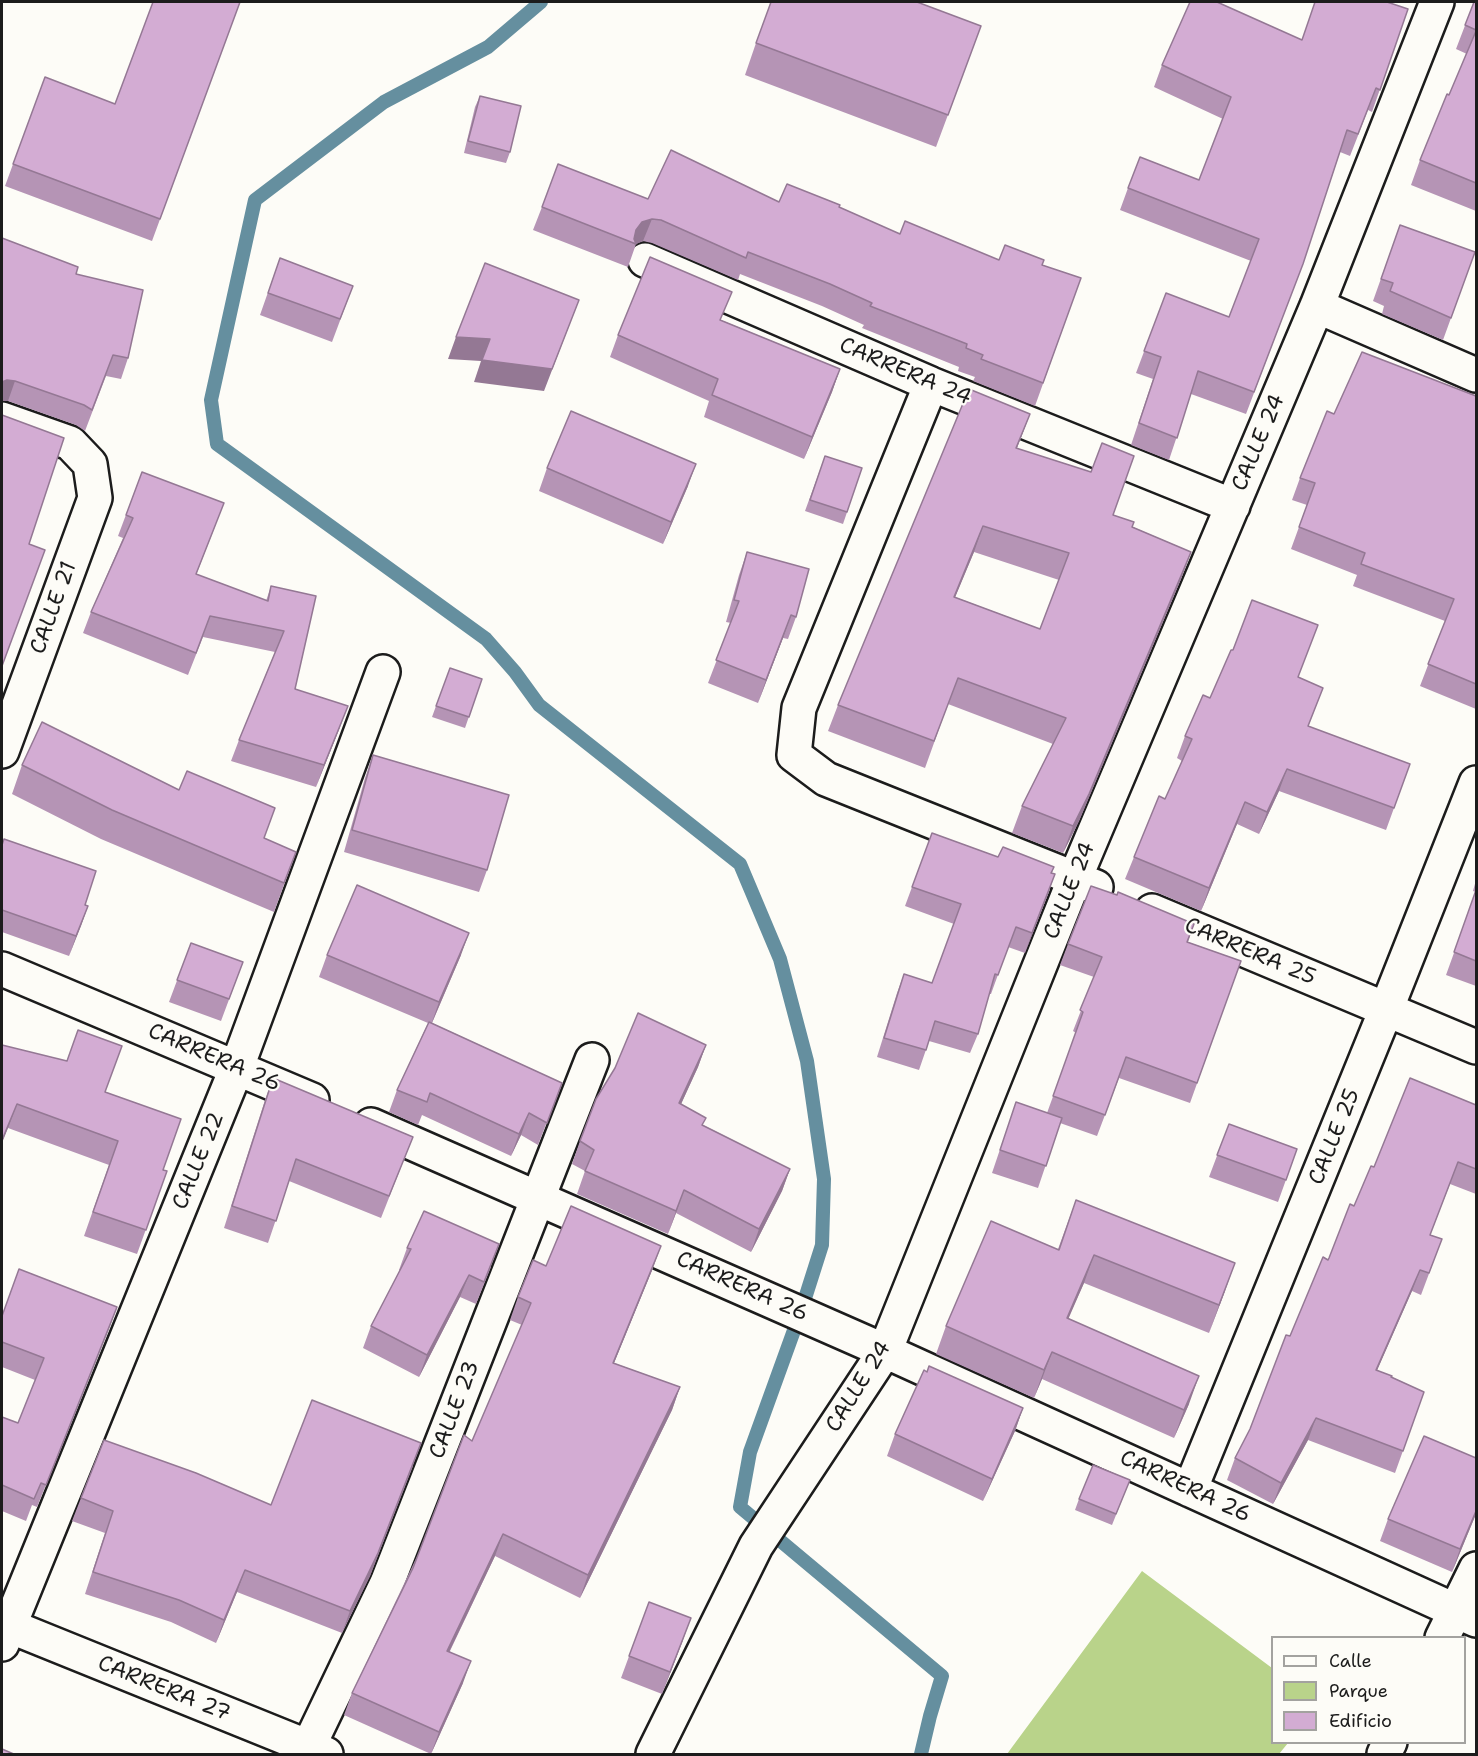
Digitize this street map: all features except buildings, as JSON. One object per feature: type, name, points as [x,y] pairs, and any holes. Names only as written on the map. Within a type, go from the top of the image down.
[{"type":"street","name":"CALLE 24","points":[[653,1755],[756,1546],[885,1351],[1075,878],[1317,306],[1437,2]]},
{"type":"street","name":"CARRERA 24","points":[[645,260],[931,384],[1233,506]]},
{"type":"street","points":[[1317,306],[1476,375]]},
{"type":"street","name":"CARRERA 25","points":[[931,384],[799,708],[794,755],[826,779],[1075,878],[1476,1047]]},
{"type":"street","name":"CALLE 21","points":[[2,419],[70,444],[90,464],[95,498],[2,751]]},
{"type":"street","name":"CALLE 22","points":[[4,1631],[237,1067],[383,672]]},
{"type":"street","name":"CALLE 25","points":[[1190,1490],[1476,783]]},
{"type":"street","name":"CARRERA 26","points":[[2,969],[539,1197],[885,1351],[1190,1490],[1458,1623]]},
{"type":"street","name":"CALLE 23","points":[[313,1752],[387,1583],[592,1060]]},
{"type":"street","points":[[1458,1623],[1476,1569]]},
{"type":"street","name":"CARRERA 27","points":[[4,1631],[313,1752]]},
{"type":"green space","points":[[1142,1571],[1271,1667],[1271,1744],[1287,1744],[1279,1754],[1007,1754]]},
{"type":"waterway","points":[[541,2],[488,47],[384,102],[255,200],[211,400],[217,444],[486,639],[515,672],[539,705],[740,864],[780,959],[807,1061],[824,1179],[822,1245],[801,1311],[750,1452],[740,1507],[942,1676],[921,1754]]}]
